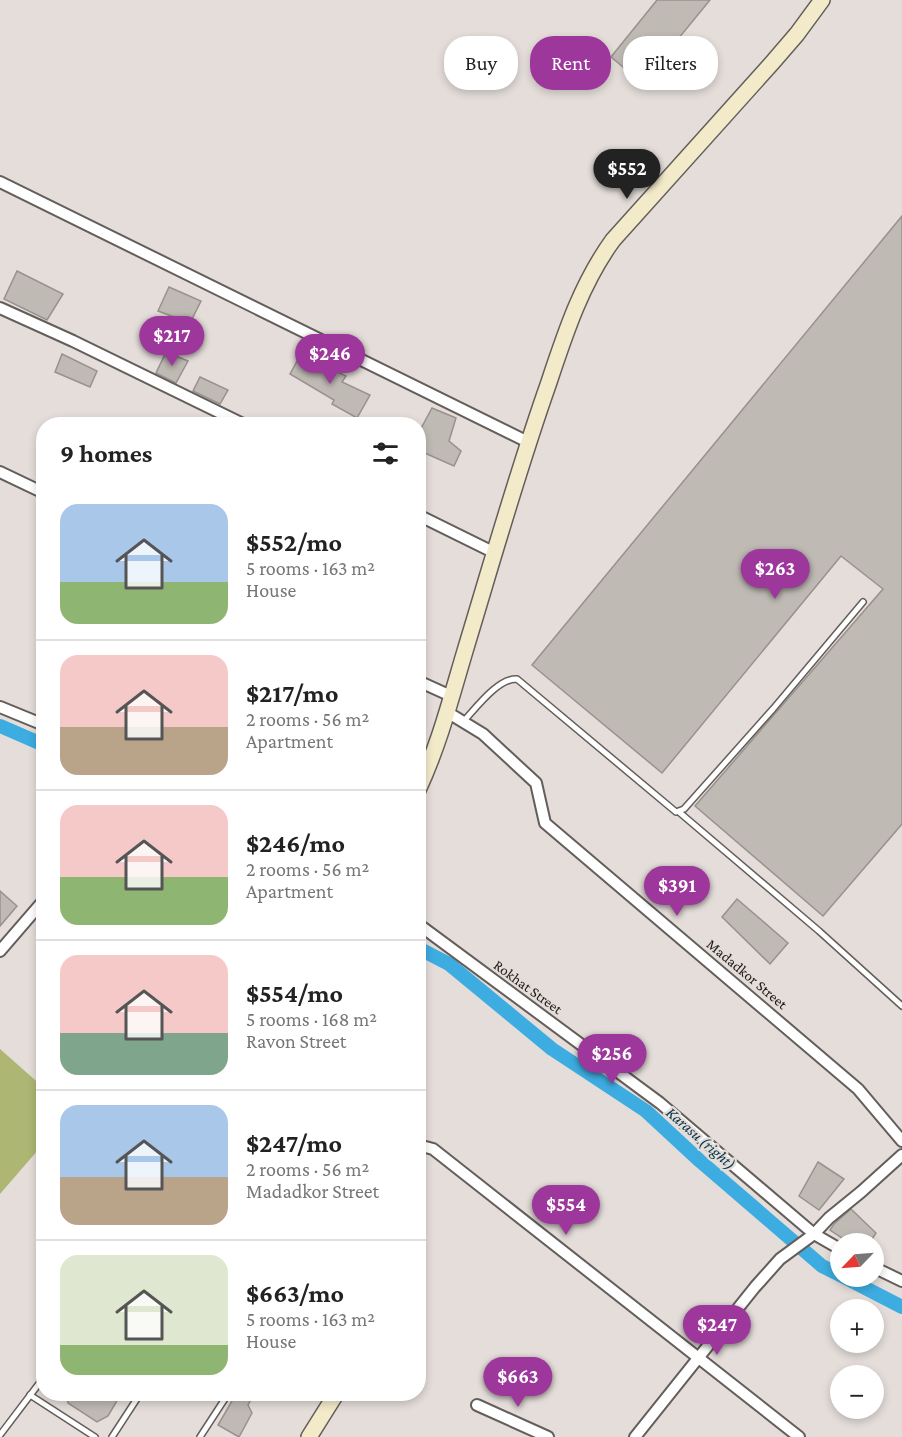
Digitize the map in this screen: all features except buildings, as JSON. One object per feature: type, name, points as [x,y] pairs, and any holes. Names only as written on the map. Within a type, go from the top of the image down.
[{"type":"main road","points":[[426,773],[447,712],[528,442],[575,309],[588,280],[613,240],[772,63],[822,0]]},
{"type":"main road","points":[[309,1437],[332,1401]]},
{"type":"street","points":[[0,182],[528,442]]},
{"type":"street","points":[[0,308],[229,417]]},
{"type":"street","points":[[0,472],[36,489]]},
{"type":"street","points":[[426,519],[495,553]]},
{"type":"street","points":[[426,685],[451,696]]},
{"type":"street","points":[[0,707],[36,722]]},
{"type":"street","name":"Madadkor Street","points":[[447,712],[483,734],[536,783],[545,823],[858,1089],[902,1141]]},
{"type":"street","points":[[0,951],[36,909]]},
{"type":"street","name":"Rokhat Street","points":[[426,930],[660,1103],[814,1234],[830,1243]]},
{"type":"street","points":[[426,1147],[433,1149],[799,1437]]},
{"type":"street","points":[[635,1437],[780,1259],[814,1234],[829,1218],[902,1155]]},
{"type":"street","points":[[884,1272],[902,1281]]},
{"type":"street","points":[[477,1405],[548,1437]]},
{"type":"lane","points":[[679,812],[772,709],[863,602]]},
{"type":"lane","points":[[463,722],[504,681],[517,679],[676,812],[679,812],[819,931],[902,1006]]},
{"type":"lane","points":[[0,1435],[36,1387]]},
{"type":"lane","points":[[30,1395],[36,1399]]},
{"type":"lane","points":[[39,1401],[95,1437]]},
{"type":"lane","points":[[112,1437],[135,1401]]},
{"type":"lane","points":[[200,1437],[223,1401]]},
{"type":"green space","points":[[0,1049],[36,1081],[36,1152],[0,1194]]},
{"type":"waterway","name":"Karasu (right)","points":[[0,726],[36,742]]},
{"type":"waterway","name":"Karasu (right)","points":[[426,952],[449,964],[552,1049],[646,1111],[700,1161],[822,1266],[830,1270]]},
{"type":"waterway","name":"Karasu (right)","points":[[863,1287],[902,1307]]}]
